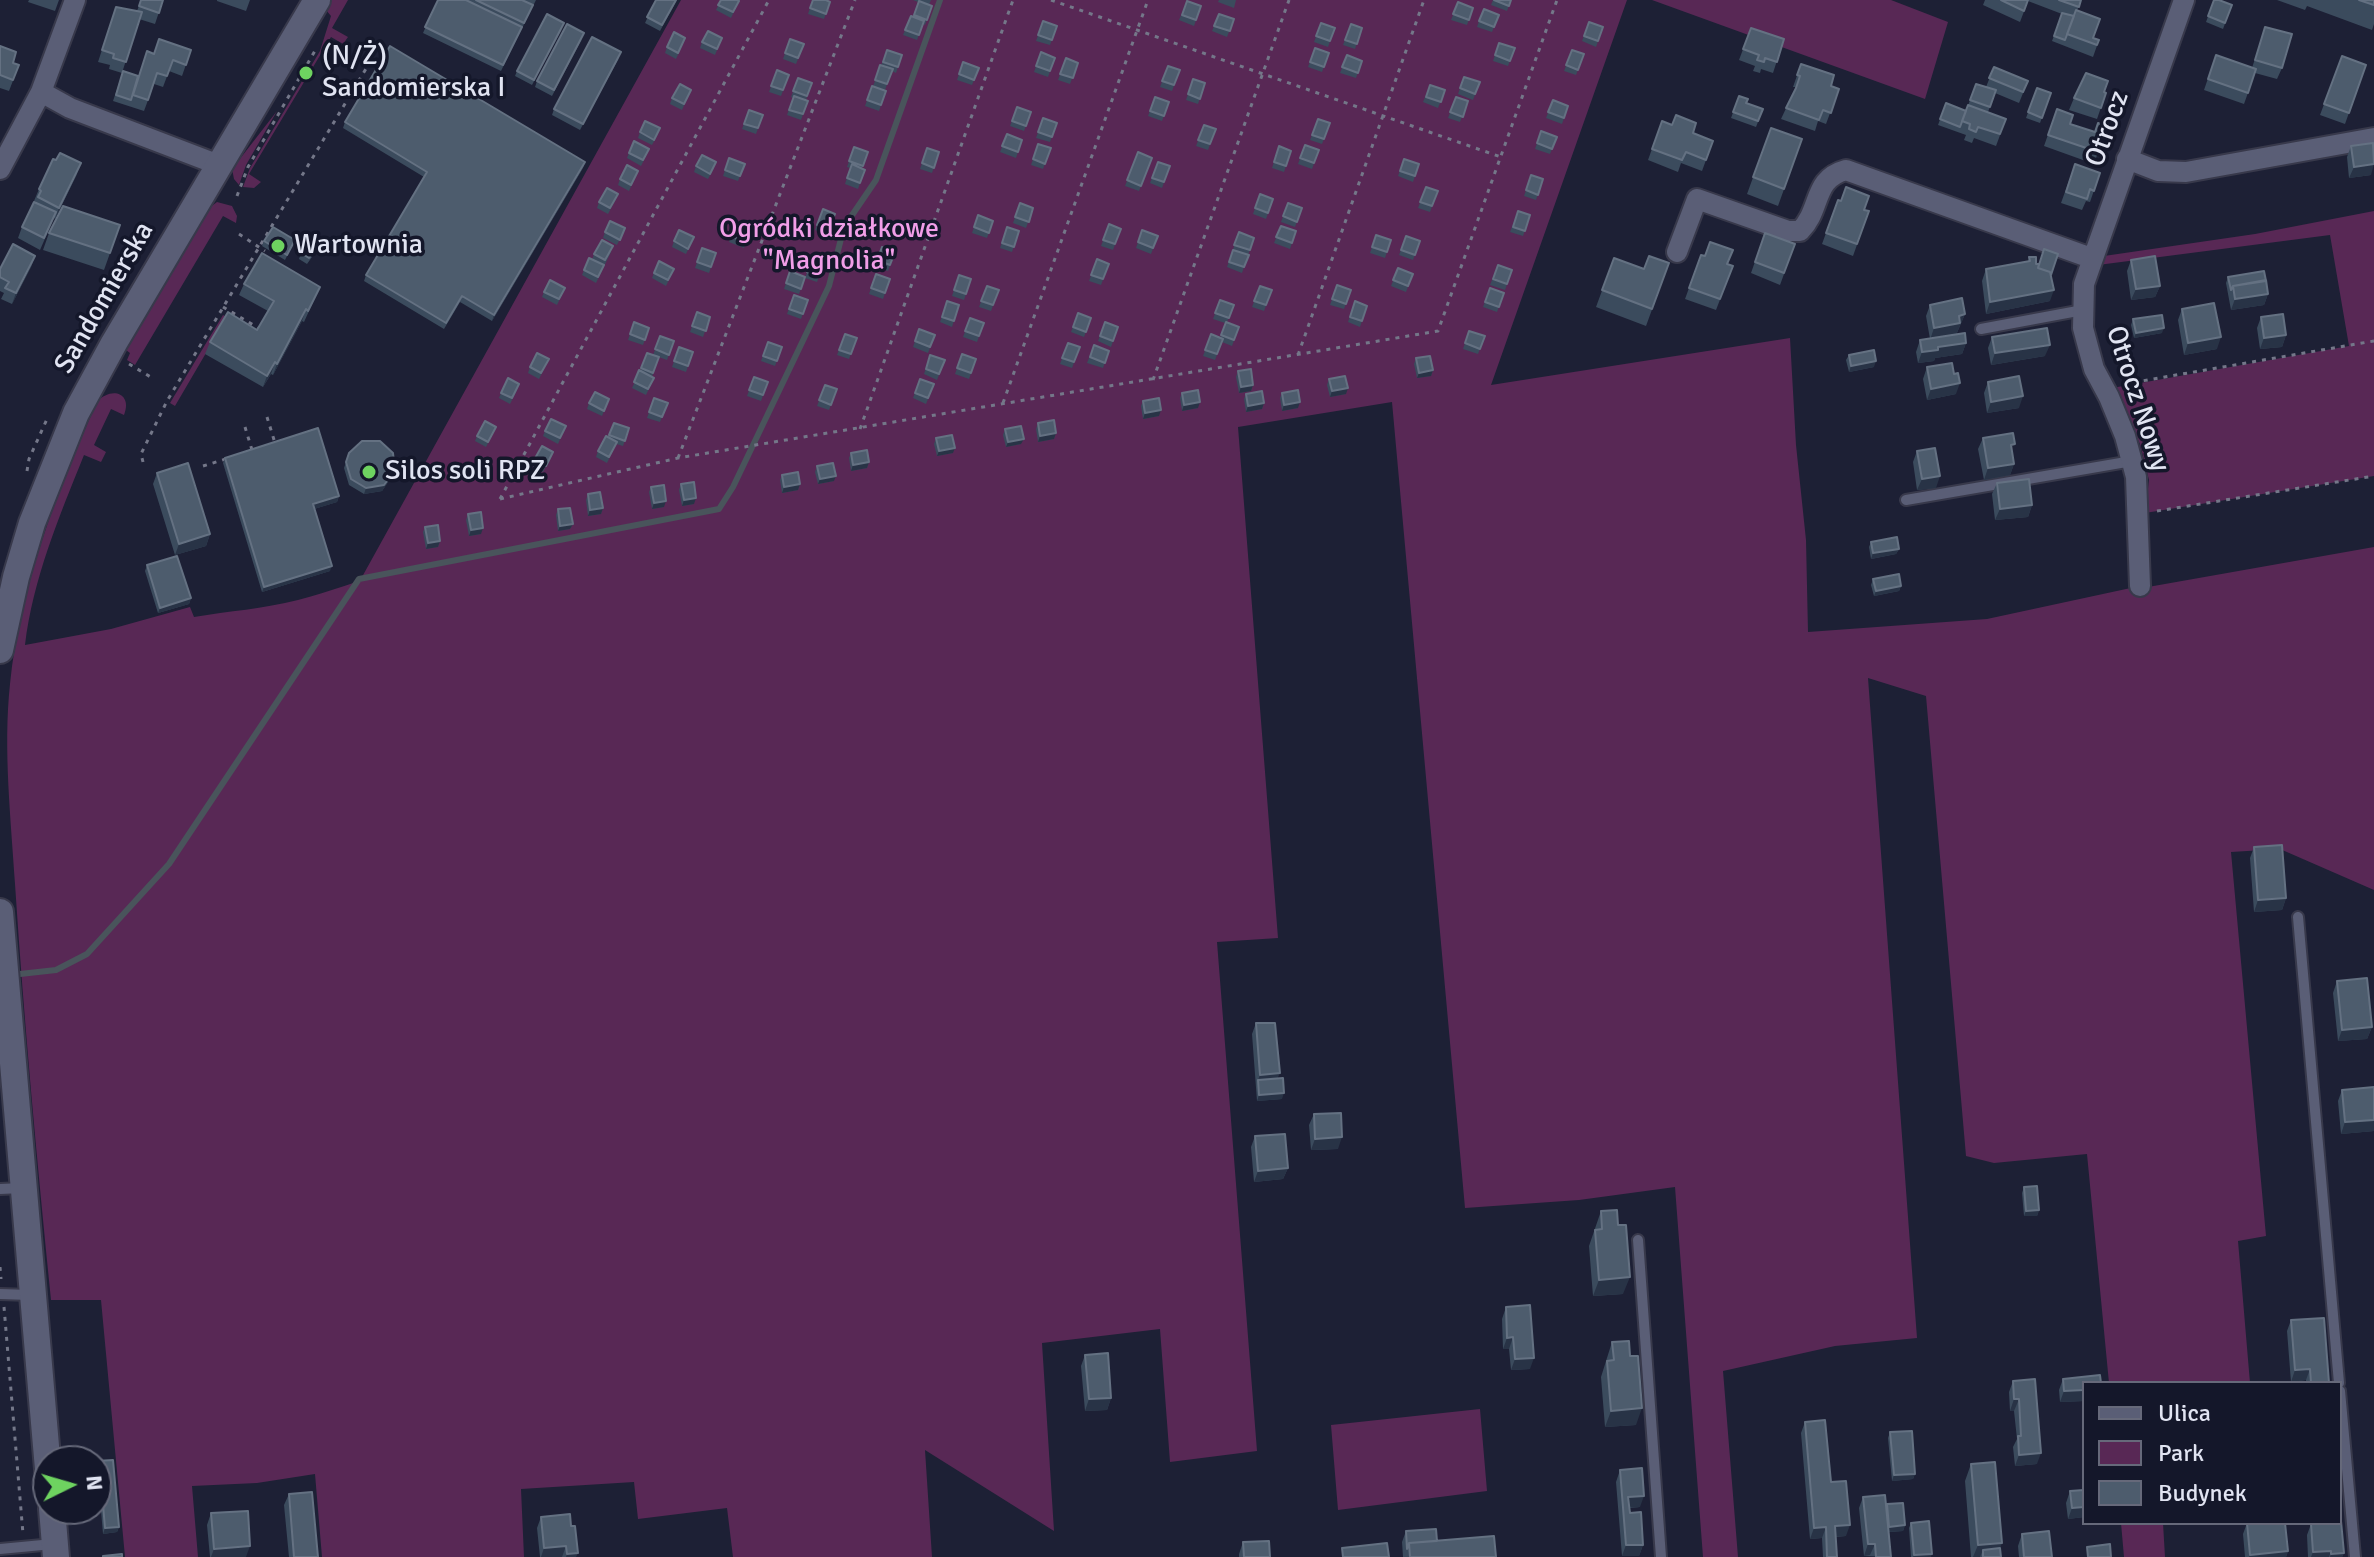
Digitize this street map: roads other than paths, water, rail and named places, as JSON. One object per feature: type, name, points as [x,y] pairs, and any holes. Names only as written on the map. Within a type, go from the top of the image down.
[{"type":"street","points":[[0,169],[41,92],[75,0]]},
{"type":"street","name":"Sandomierska","points":[[0,650],[39,502],[69,429],[114,343],[317,0]]},
{"type":"street","name":"Otrocz","points":[[2088,267],[2184,0]]},
{"type":"street","points":[[41,92],[70,108],[219,165]]},
{"type":"street","points":[[2127,159],[2158,171],[2186,172],[2374,138]]},
{"type":"street","points":[[1677,252],[1697,199],[1788,231],[1800,231],[1810,221],[1822,187],[1831,174],[1846,170],[2088,267]]},
{"type":"street","name":"Otrocz Nowy","points":[[2088,267],[2083,328],[2094,369],[2125,436],[2136,477],[2140,586]]},
{"type":"street","points":[[0,912],[12,1189],[33,1295],[46,1445]]},
{"type":"street","points":[[54,1525],[56,1550]]},
{"type":"lane","points":[[1981,329],[2083,310]]},
{"type":"lane","points":[[1906,500],[2132,461]]},
{"type":"lane","points":[[2298,917],[2339,1381]]},
{"type":"lane","points":[[1638,1240],[1661,1557]]},
{"type":"lane","points":[[1,1294],[33,1295]]},
{"type":"lane","points":[[2342,1413],[2355,1557]]},
{"type":"lane","points":[[0,1549],[24,1547],[56,1550]]},
{"type":"waterway","points":[[11,975],[56,970],[87,954],[169,864],[359,579],[719,509],[733,487],[829,286],[844,227],[876,180],[940,0]]},
{"type":"place","name":"(N/Ż) Sandomierska I","points":[[306,73]]},
{"type":"place","name":"Wartownia","points":[[278,246]]},
{"type":"place","name":"Silos soli RPZ","points":[[369,472]]},
{"type":"park label","name":"Ogródki działkowe \"Magnolia\"","points":[[829,246]]}]
